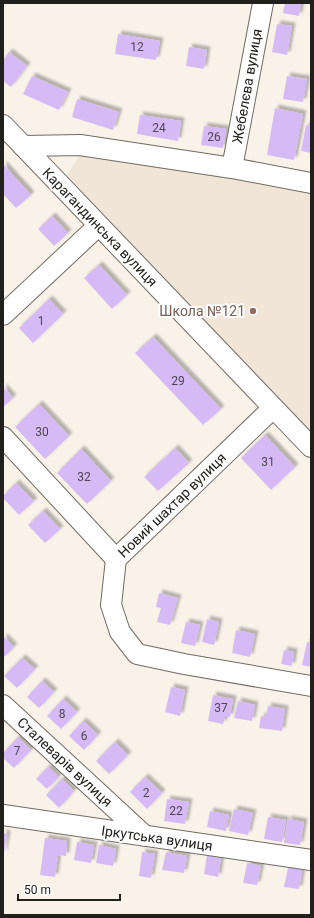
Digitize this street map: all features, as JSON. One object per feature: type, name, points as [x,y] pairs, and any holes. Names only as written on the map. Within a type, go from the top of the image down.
[{"type":"street","name":"Жебелєва вулиця","points":[[232,168],[263,3]]},
{"type":"street","name":"Карагандинська вулиця","points":[[3,125],[311,447]]},
{"type":"street","name":"Карагандинська вулиця","points":[[23,146],[80,145],[232,168],[311,183]]},
{"type":"street","points":[[3,314],[98,226]]},
{"type":"street","name":"Новий шахтар вулиця","points":[[273,408],[116,559],[112,605],[120,632],[137,654],[184,664],[311,686]]},
{"type":"street","points":[[3,437],[116,559]]},
{"type":"street","name":"Сталеварів вулиця","points":[[3,705],[145,836]]},
{"type":"street","name":"Іркутська вулиця","points":[[3,815],[311,860]]},
{"type":"shaded area","name":"Школа №121","points":[[80,154],[311,190],[311,433],[66,177]]},
{"type":"building","points":[[285,3],[301,3],[299,16],[283,13]]},
{"type":"building","points":[[277,24],[292,26],[287,55],[272,52]]},
{"type":"building","points":[[118,34],[160,41],[156,60],[115,54]]},
{"type":"building","points":[[189,47],[207,50],[204,69],[186,66]]},
{"type":"building","points":[[9,52],[27,66],[11,87],[3,81],[3,60]]},
{"type":"building","points":[[32,76],[68,92],[59,110],[23,94]]},
{"type":"building","points":[[287,76],[307,79],[303,102],[283,99]]},
{"type":"building","points":[[77,99],[119,112],[113,130],[72,117]]},
{"type":"building","points":[[275,108],[303,114],[294,160],[267,155]]},
{"type":"building","points":[[140,115],[181,121],[178,141],[137,134]]},
{"type":"building","points":[[306,125],[311,126],[311,153],[301,151]]},
{"type":"building","points":[[204,126],[226,129],[223,148],[201,145]]},
{"type":"building","points":[[3,164],[31,195],[16,208],[3,194]]},
{"type":"building","points":[[52,216],[68,233],[54,246],[38,229]]},
{"type":"building","points":[[99,265],[127,295],[112,309],[84,278]]},
{"type":"building","points":[[49,299],[63,314],[33,343],[19,328]]},
{"type":"building","points":[[153,337],[221,409],[203,425],[135,353]]},
{"type":"building","points":[[3,387],[13,398],[3,407]]},
{"type":"building","points":[[39,404],[69,436],[45,459],[15,427]]},
{"type":"building","points":[[265,435],[295,467],[271,490],[241,458]]},
{"type":"building","points":[[175,448],[189,463],[158,491],[144,477]]},
{"type":"building","points":[[81,449],[111,481],[87,504],[57,473]]},
{"type":"building","points":[[16,483],[34,501],[19,515],[3,498],[3,496]]},
{"type":"building","points":[[43,511],[60,529],[45,543],[28,525]]},
{"type":"building","points":[[159,593],[178,598],[170,625],[157,622],[161,608],[156,607]]},
{"type":"building","points":[[207,619],[219,622],[214,645],[202,642]]},
{"type":"building","points":[[186,622],[200,625],[195,646],[181,643]]},
{"type":"building","points":[[236,630],[255,634],[250,657],[232,653]]},
{"type":"building","points":[[4,637],[14,647],[3,658],[3,638]]},
{"type":"building","points":[[307,642],[311,643],[311,667],[302,665]]},
{"type":"building","points":[[284,650],[294,652],[292,666],[281,664]]},
{"type":"building","points":[[22,658],[35,669],[17,688],[4,676]]},
{"type":"building","points":[[42,681],[54,692],[39,708],[27,697]]},
{"type":"building","points":[[171,687],[185,690],[180,716],[165,712]]},
{"type":"building","points":[[213,695],[233,699],[230,717],[225,717],[223,724],[208,721]]},
{"type":"building","points":[[63,699],[77,712],[61,729],[47,716]]},
{"type":"building","points":[[238,701],[255,705],[252,721],[234,718]]},
{"type":"building","points":[[268,706],[285,709],[282,731],[259,728],[261,716],[266,717]]},
{"type":"building","points":[[83,721],[98,735],[84,750],[69,736]]},
{"type":"building","points":[[18,737],[31,750],[14,768],[3,758],[3,753]]},
{"type":"building","points":[[115,742],[128,755],[109,774],[96,761]]},
{"type":"building","points":[[48,767],[59,777],[47,789],[36,779]]},
{"type":"building","points":[[145,777],[162,793],[147,809],[130,792]]},
{"type":"building","points":[[62,779],[74,791],[59,808],[46,795]]},
{"type":"building","points":[[167,799],[189,802],[185,824],[164,821]]},
{"type":"building","points":[[234,809],[253,813],[248,835],[229,831]]},
{"type":"building","points":[[210,811],[229,815],[226,831],[207,827]]},
{"type":"building","points":[[268,817],[286,820],[282,842],[264,839]]},
{"type":"building","points":[[288,819],[304,822],[300,845],[284,843]]},
{"type":"building","points":[[3,833],[7,834],[4,853],[3,853]]},
{"type":"building","points":[[45,838],[67,841],[66,856],[58,855],[55,877],[40,875]]},
{"type":"building","points":[[77,842],[94,845],[91,863],[74,860]]},
{"type":"building","points":[[99,845],[116,849],[113,866],[96,863]]},
{"type":"building","points":[[142,852],[155,854],[151,878],[139,876]]},
{"type":"building","points":[[166,852],[187,856],[184,873],[162,870]]},
{"type":"building","points":[[207,855],[221,858],[218,877],[204,874]]},
{"type":"building","points":[[247,863],[261,866],[257,885],[243,883]]},
{"type":"building","points":[[288,868],[302,870],[299,889],[284,887]]},
{"type":"place","name":"Школа №121","points":[[253,311]]}]
